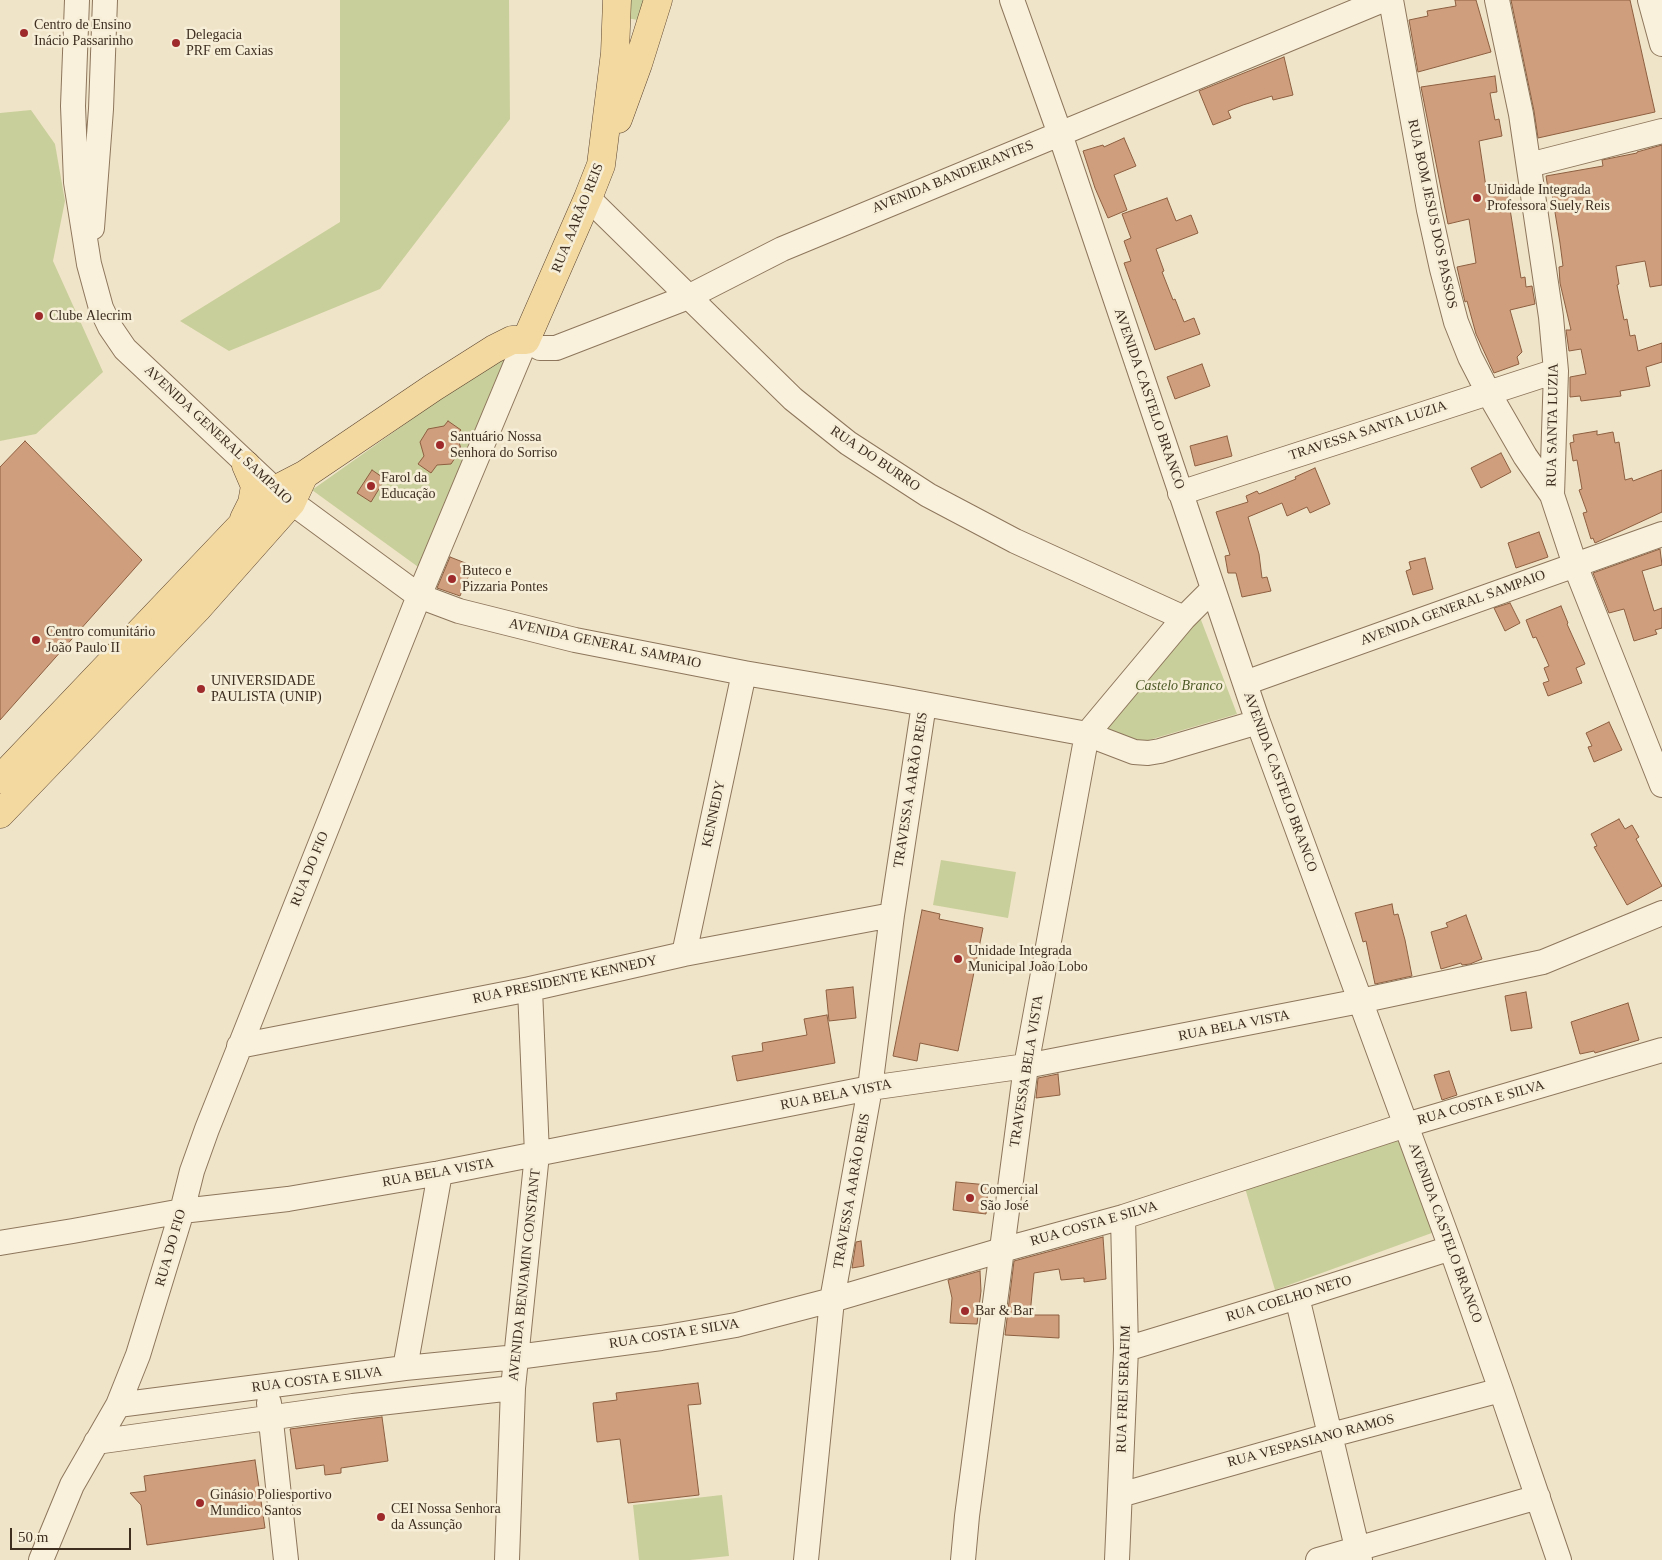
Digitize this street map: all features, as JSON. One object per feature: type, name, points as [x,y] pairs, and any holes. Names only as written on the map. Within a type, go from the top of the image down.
[{"type":"main road","name":"RUA AARÃO REIS","points":[[526,340],[601,165],[615,53],[617,0]]},
{"type":"main road","points":[[601,165],[638,64],[658,0]]},
{"type":"main road","points":[[3,796],[198,608],[283,497],[304,475],[494,349],[512,340],[526,340]]},
{"type":"main road","points":[[240,527],[255,493],[256,486],[246,465]]},
{"type":"main road","points":[[3,796],[240,527],[283,497]]},
{"type":"street","name":"AVENIDA GENERAL SAMPAIO","points":[[77,0],[73,106],[76,182],[89,264],[101,308],[110,327],[125,349],[246,465],[283,497],[419,596],[490,620],[575,640],[744,673],[1087,734],[1134,752],[1148,753],[1160,751],[1258,722]]},
{"type":"street","name":"AVENIDA GENERAL SAMPAIO","points":[[89,264],[101,109],[105,0]]},
{"type":"street","name":"AVENIDA CASTELO BRANCO","points":[[1012,0],[1060,134],[1258,722],[1451,1248],[1559,1560]]},
{"type":"street","name":"AVENIDA BANDEIRANTES","points":[[526,340],[540,348],[556,348],[688,297],[734,272],[782,250],[1383,0]]},
{"type":"street","name":"RUA BOM JESUS DOS PASSOS","points":[[1391,0],[1425,190],[1442,269],[1456,322],[1470,357],[1488,392],[1525,456],[1552,494]]},
{"type":"street","name":"RUA SANTA LUZIA","points":[[1497,0],[1511,60],[1550,309],[1556,371],[1552,494],[1575,565],[1662,785]]},
{"type":"street","points":[[1650,0],[1662,44]]},
{"type":"street","points":[[73,106],[101,109]]},
{"type":"street","points":[[1529,166],[1662,131]]},
{"type":"street","name":"RUA DO BURRO","points":[[588,198],[793,399],[848,443],[928,495],[1015,541],[1184,618]]},
{"type":"street","name":"RUA DO FIO","points":[[40,1560],[72,1485],[118,1406],[138,1354],[182,1211],[192,1171],[239,1046],[419,596],[526,340]]},
{"type":"street","name":"TRAVESSA SANTA LUZIA","points":[[1180,493],[1556,371]]},
{"type":"street","name":"AVENIDA GENERAL SAMPAIO","points":[[1245,683],[1662,534]]},
{"type":"street","points":[[1184,618],[1212,590]]},
{"type":"street","name":"TRAVESSA BELA VISTA","points":[[962,1560],[1026,1066],[1087,734],[1184,618]]},
{"type":"street","name":"KENNEDY","points":[[684,954],[744,673]]},
{"type":"street","name":"TRAVESSA AARÃO REIS","points":[[806,1560],[832,1300],[870,1088],[892,915],[924,704]]},
{"type":"street","name":"RUA BELA VISTA","points":[[0,1242],[182,1211],[288,1199],[440,1173],[870,1088],[1026,1066],[1360,1001],[1543,962],[1662,913]]},
{"type":"street","name":"RUA PRESIDENTE KENNEDY","points":[[239,1046],[530,989],[684,954],[892,915]]},
{"type":"street","name":"AVENIDA BENJAMIN CONSTANT","points":[[507,1560],[513,1388],[537,1154],[530,989]]},
{"type":"street","name":"RUA COSTA E SILVA","points":[[118,1406],[405,1368],[516,1357],[700,1333],[736,1326],[1123,1217],[1406,1125],[1662,1050]]},
{"type":"street","points":[[405,1368],[440,1173]]},
{"type":"street","name":"RUA FREI SERAFIM","points":[[1117,1560],[1126,1349],[1123,1217]]},
{"type":"street","name":"RUA COELHO NETO","points":[[1126,1349],[1451,1248]]},
{"type":"street","points":[[1297,1297],[1359,1554]]},
{"type":"street","points":[[348,1376],[353,1406]]},
{"type":"street","points":[[267,1386],[286,1560]]},
{"type":"street","points":[[96,1442],[353,1406],[513,1388]]},
{"type":"street","name":"RUA VESPASIANO RAMOS","points":[[1120,1495],[1331,1435],[1501,1390]]},
{"type":"street","points":[[1318,1560],[1359,1554],[1538,1497]]},
{"type":"green space","points":[[340,0],[509,0],[510,119],[380,289],[229,351],[180,321],[340,222]]},
{"type":"green space","points":[[627,0],[645,0],[638,20],[626,18]]},
{"type":"green space","name":"Clube Alecrim","points":[[31,110],[55,144],[65,201],[53,261],[103,372],[36,434],[0,441],[0,113]]},
{"type":"green space","points":[[515,346],[421,569],[312,490]]},
{"type":"green space","name":"Castelo Branco","points":[[1198,612],[1237,714],[1132,745],[1095,726]]},
{"type":"green space","points":[[941,860],[1016,872],[1008,918],[933,905]]},
{"type":"green space","points":[[1406,1134],[1440,1230],[1275,1290],[1245,1188]]},
{"type":"green space","points":[[722,1495],[729,1556],[690,1560],[639,1560],[633,1505]]},
{"type":"building","points":[[1455,0],[1476,0],[1491,52],[1418,72],[1409,20],[1428,16],[1427,11],[1456,6]]},
{"type":"building","points":[[1511,0],[1630,0],[1655,112],[1538,138]]},
{"type":"building","points":[[1284,57],[1293,95],[1273,100],[1272,96],[1243,105],[1228,111],[1231,118],[1213,125],[1199,91]]},
{"type":"building","points":[[1495,76],[1497,92],[1490,93],[1495,120],[1499,119],[1502,136],[1479,141],[1486,187],[1506,184],[1521,278],[1525,277],[1526,287],[1532,286],[1535,304],[1510,310],[1522,352],[1517,357],[1519,364],[1494,373],[1476,334],[1467,301],[1465,302],[1457,267],[1476,263],[1469,219],[1448,224],[1421,87]]},
{"type":"building","points":[[1124,138],[1136,166],[1114,175],[1127,210],[1108,218],[1095,188],[1083,151],[1103,145],[1104,147]]},
{"type":"building","points":[[1662,145],[1662,285],[1650,287],[1645,261],[1616,266],[1619,284],[1617,285],[1624,320],[1627,319],[1630,336],[1635,335],[1638,351],[1662,343],[1662,362],[1646,367],[1650,386],[1620,391],[1621,396],[1581,401],[1580,396],[1570,397],[1570,377],[1586,374],[1581,349],[1569,351],[1566,330],[1571,330],[1560,283],[1559,267],[1563,266],[1560,243],[1552,194],[1549,195],[1546,176],[1603,166],[1602,160],[1637,153]]},
{"type":"building","points":[[1167,198],[1176,221],[1191,215],[1198,233],[1156,249],[1164,271],[1162,272],[1184,322],[1194,318],[1200,334],[1155,350],[1124,263],[1131,261],[1124,241],[1131,238],[1122,214]]},
{"type":"building","points":[[1202,364],[1210,386],[1175,399],[1167,377]]},
{"type":"building","name":"Santuário Nossa Senhora do Sorriso","points":[[448,421],[461,430],[457,435],[461,449],[451,464],[437,465],[431,473],[418,464],[424,456],[420,442],[428,429],[444,426]]},
{"type":"building","points":[[1597,431],[1597,435],[1613,432],[1615,443],[1619,442],[1625,480],[1632,478],[1633,481],[1662,470],[1662,512],[1595,543],[1593,538],[1591,539],[1583,513],[1587,512],[1579,490],[1582,489],[1577,460],[1573,461],[1570,443],[1574,442],[1573,435]]},
{"type":"building","points":[[1227,436],[1232,456],[1195,466],[1190,446]]},
{"type":"building","name":"Centro comunitário João Paulo II","points":[[25,441],[142,560],[0,720],[0,467]]},
{"type":"building","points":[[1501,453],[1511,472],[1481,488],[1471,468]]},
{"type":"building","points":[[1315,468],[1330,504],[1310,513],[1307,507],[1287,516],[1282,503],[1248,517],[1259,554],[1262,578],[1267,577],[1271,591],[1242,597],[1236,573],[1228,573],[1225,556],[1230,555],[1216,512],[1248,502],[1246,496],[1257,491],[1259,494],[1296,479],[1295,477]]},
{"type":"building","name":"Farol da Educação","points":[[372,470],[385,479],[371,502],[357,493]]},
{"type":"building","points":[[1539,532],[1548,557],[1516,568],[1508,543]]},
{"type":"building","points":[[1660,549],[1662,565],[1642,571],[1654,611],[1662,608],[1662,628],[1655,630],[1657,634],[1634,641],[1624,609],[1609,613],[1593,573]]},
{"type":"building","name":"Buteco e Pizzaria Pontes","points":[[450,557],[473,566],[460,596],[437,588]]},
{"type":"building","points":[[1425,558],[1433,589],[1413,595],[1406,571],[1411,569],[1409,562]]},
{"type":"building","points":[[1510,603],[1520,623],[1505,631],[1494,608]]},
{"type":"building","points":[[1561,606],[1585,664],[1576,668],[1582,683],[1548,696],[1543,683],[1549,681],[1544,668],[1549,666],[1536,637],[1533,638],[1526,620]]},
{"type":"building","points":[[1609,722],[1622,750],[1594,762],[1588,747],[1592,746],[1586,733]]},
{"type":"building","points":[[1619,819],[1625,829],[1632,825],[1639,837],[1636,839],[1662,886],[1627,905],[1594,847],[1597,846],[1591,834]]},
{"type":"building","points":[[1392,904],[1394,915],[1398,914],[1412,976],[1375,984],[1366,941],[1363,942],[1355,913]]},
{"type":"building","points":[[922,910],[940,914],[939,919],[983,928],[958,1051],[920,1043],[917,1061],[893,1056]]},
{"type":"building","points":[[1466,915],[1482,959],[1470,964],[1462,965],[1461,963],[1441,969],[1431,932],[1448,927],[1446,923]]},
{"type":"building","points":[[853,987],[856,1018],[829,1021],[826,990]]},
{"type":"building","points":[[1526,992],[1532,1028],[1511,1031],[1505,996]]},
{"type":"building","points":[[1628,1003],[1639,1040],[1595,1053],[1594,1051],[1580,1054],[1571,1022]]},
{"type":"building","points":[[827,1015],[835,1063],[737,1081],[732,1056],[763,1051],[762,1043],[807,1035],[804,1019]]},
{"type":"building","points":[[1449,1071],[1457,1095],[1442,1100],[1434,1075]]},
{"type":"building","points":[[1058,1074],[1060,1095],[1036,1098],[1038,1078]]},
{"type":"building","name":"Comercial São José","points":[[956,1182],[988,1185],[986,1214],[953,1210]]},
{"type":"building","points":[[1103,1237],[1106,1279],[1084,1282],[1084,1278],[1061,1280],[1059,1269],[1034,1273],[1030,1315],[1059,1315],[1059,1338],[1005,1335],[1014,1261]]},
{"type":"building","points":[[861,1241],[864,1266],[852,1268],[856,1242]]},
{"type":"building","points":[[980,1271],[981,1291],[977,1324],[950,1323],[952,1298],[948,1280]]},
{"type":"building","points":[[698,1383],[701,1404],[688,1405],[699,1495],[628,1503],[620,1439],[597,1442],[593,1403],[617,1400],[616,1393]]},
{"type":"building","points":[[382,1417],[388,1461],[341,1468],[341,1473],[325,1475],[324,1465],[296,1469],[290,1429]]},
{"type":"building","name":"Ginásio Poliesportivo Mundico Santos","points":[[255,1460],[265,1528],[147,1545],[141,1505],[130,1493],[146,1491],[144,1476]]},
{"type":"place","name":"Centro de Ensino Inácio Passarinho","points":[[24,33]]},
{"type":"place","name":"Delegacia PRF em Caxias","points":[[176,43]]},
{"type":"place","name":"Unidade Integrada Professora Suely Reis","points":[[1477,198]]},
{"type":"place","name":"Clube Alecrim","points":[[39,316]]},
{"type":"place","name":"Santuário Nossa Senhora do Sorriso","points":[[440,445]]},
{"type":"place","name":"Farol da Educação","points":[[371,486]]},
{"type":"place","name":"Buteco e Pizzaria Pontes","points":[[452,579]]},
{"type":"place","name":"Centro comunitário João Paulo II","points":[[36,640]]},
{"type":"place","name":"UNIVERSIDADE PAULISTA (UNIP)","points":[[201,689]]},
{"type":"place","name":"Unidade Integrada Municipal João Lobo","points":[[958,959]]},
{"type":"place","name":"Comercial São José","points":[[970,1198]]},
{"type":"place","name":"Bar & Bar","points":[[965,1311]]},
{"type":"place","name":"Ginásio Poliesportivo Mundico Santos","points":[[200,1503]]},
{"type":"place","name":"CEI Nossa Senhora da Assunção","points":[[381,1517]]}]
